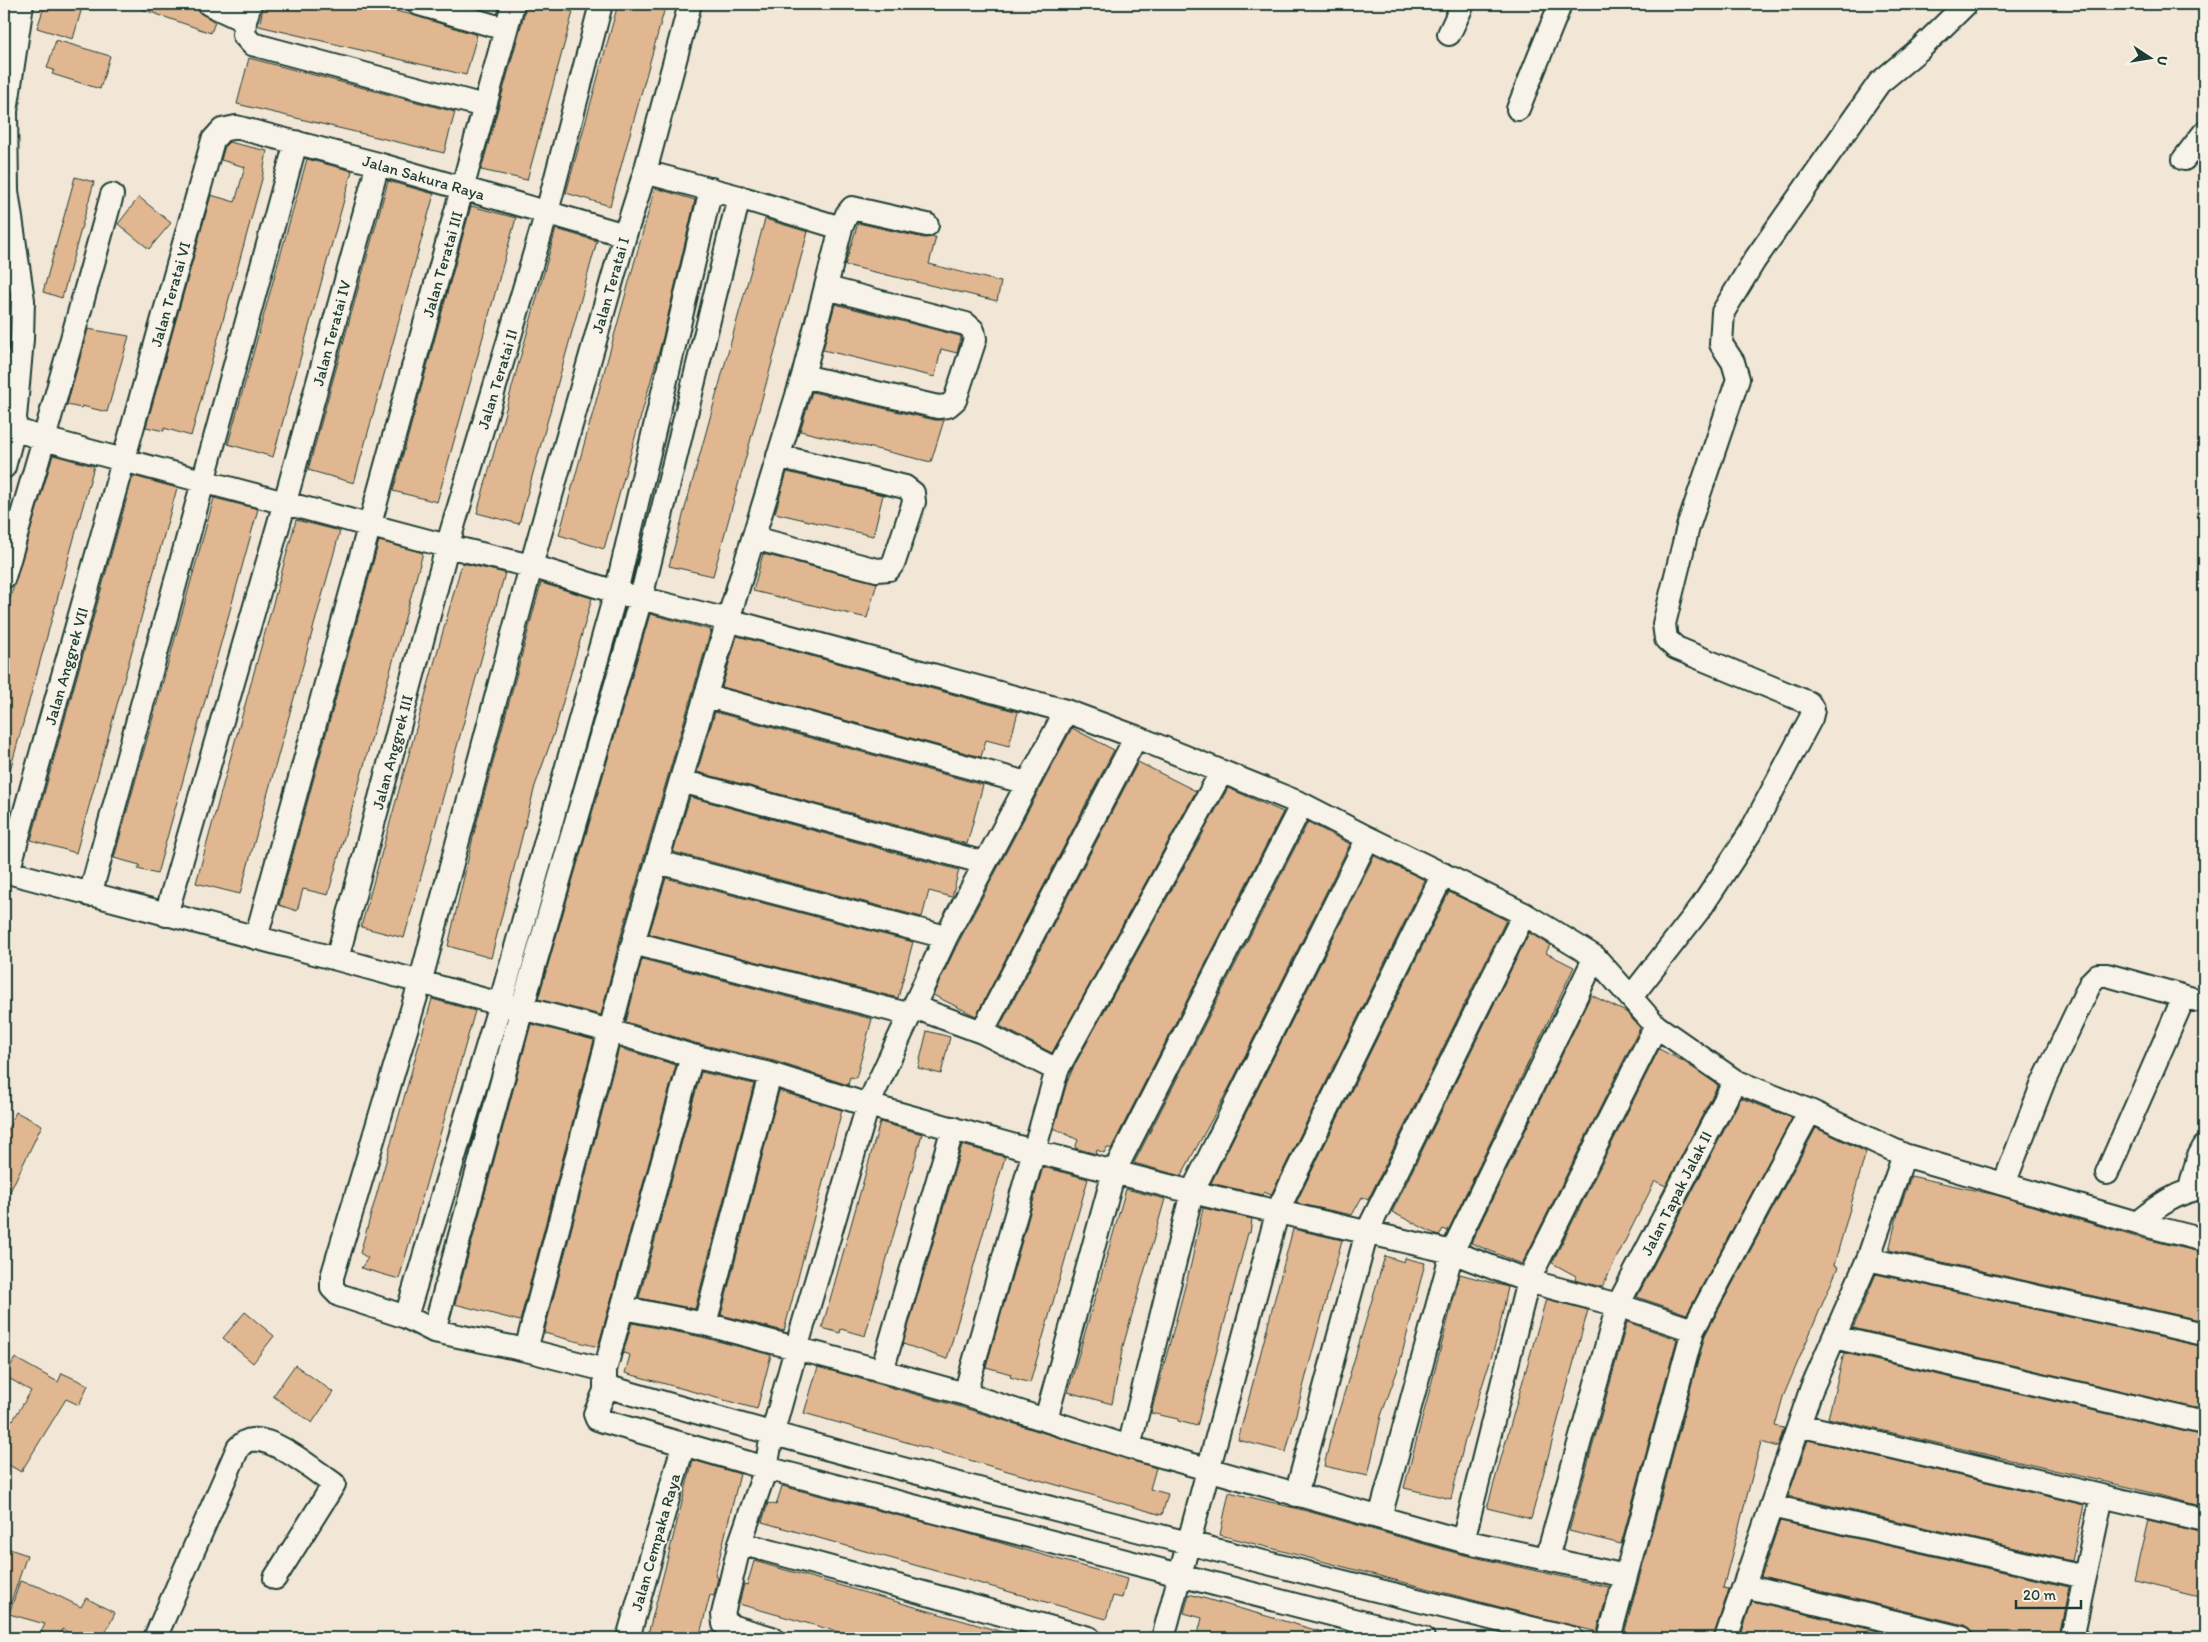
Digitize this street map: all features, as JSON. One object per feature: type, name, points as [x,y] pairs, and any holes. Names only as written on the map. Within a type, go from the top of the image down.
[{"type":"street","points":[[4,467],[14,429],[22,339],[13,298],[7,190],[6,121],[22,4]]},
{"type":"street","points":[[209,4],[248,12],[244,35],[252,44],[484,106]]},
{"type":"street","points":[[419,4],[505,29]]},
{"type":"street","name":"Jalan Teratai III","points":[[256,938],[513,4]]},
{"type":"street","name":"Jalan Teratai II","points":[[447,546],[547,212],[601,4]]},
{"type":"street","name":"Jalan Teratai I","points":[[690,4],[645,172],[625,235],[531,566],[420,983],[332,1277],[332,1288],[340,1295],[406,1317],[434,1332],[526,1350],[605,1383],[772,1436],[1184,1561]]},
{"type":"street","points":[[1449,34],[1463,4]]},
{"type":"street","points":[[1631,997],[1702,906],[1750,832],[1811,718],[1813,710],[1809,703],[1676,648],[1666,639],[1664,624],[1688,527],[1738,379],[1733,362],[1722,344],[1723,312],[1754,261],[1879,83],[1920,49],[1966,4]]},
{"type":"street","points":[[1518,109],[1557,9]]},
{"type":"street","name":"Jalan Sakura Raya","points":[[222,130],[236,127],[296,142],[625,235]]},
{"type":"street","name":"Jalan Teratai VI","points":[[124,460],[213,140],[222,130]]},
{"type":"street","points":[[2184,159],[2204,133]]},
{"type":"street","points":[[90,895],[296,142]]},
{"type":"street","name":"Jalan Teratai IV","points":[[166,915],[285,502],[378,164]]},
{"type":"street","points":[[645,172],[739,196],[841,228]]},
{"type":"street","points":[[434,1332],[511,1006],[616,592],[711,189]]},
{"type":"street","points":[[4,576],[112,195]]},
{"type":"street","points":[[406,1317],[511,1006],[641,598],[739,196]]},
{"type":"street","points":[[526,1350],[634,943],[728,620],[803,376],[841,228],[852,208],[927,225]]},
{"type":"street","points":[[803,376],[938,407],[948,406],[954,400],[976,339],[973,330],[966,324],[827,288]]},
{"type":"street","points":[[14,429],[44,439],[447,546],[531,566],[616,592],[728,620],[1066,711],[1302,804],[1524,914],[1595,957],[1656,1026],[1735,1081],[1810,1111],[1904,1155],[2136,1223],[2204,1240]]},
{"type":"street","points":[[754,538],[877,570],[889,569],[894,562],[914,502],[912,493],[905,488],[778,456]]},
{"type":"street","name":"Jalan Anggrek VII","points":[[6,872],[124,460]]},
{"type":"street","name":"Jalan Anggrek III","points":[[337,958],[447,546]]},
{"type":"street","points":[[707,696],[1027,782]]},
{"type":"street","points":[[772,1638],[724,1624],[723,1614],[740,1543],[767,1466],[772,1436],[796,1349],[868,1105],[946,937],[1066,711]]},
{"type":"street","points":[[982,1032],[1136,737]]},
{"type":"street","points":[[965,1394],[1057,1070],[1221,772]]},
{"type":"street","points":[[681,781],[985,863]]},
{"type":"street","points":[[1046,1419],[1114,1172],[1302,804]]},
{"type":"street","points":[[1129,1447],[1192,1192],[1368,838]]},
{"type":"street","points":[[658,862],[946,937]]},
{"type":"street","points":[[6,872],[337,958],[420,983],[610,1031],[692,1056],[770,1074],[868,1105],[1033,1151],[1192,1192],[1278,1210],[1452,1252],[1528,1281],[1618,1305],[1693,1330]]},
{"type":"street","points":[[1163,1638],[1278,1210],[1443,874]]},
{"type":"street","points":[[1296,1495],[1367,1232],[1524,914]]},
{"type":"street","points":[[634,943],[912,1011],[982,1032],[1057,1070]]},
{"type":"street","points":[[1380,1517],[1452,1252],[1595,957]]},
{"type":"street","points":[[2004,1184],[2043,1083],[2091,982],[2098,975],[2106,975],[2194,999],[2107,1173]]},
{"type":"street","points":[[1463,1541],[1528,1281],[1656,1026]]},
{"type":"street","points":[[692,1056],[605,1383],[595,1414],[597,1418],[683,1446],[1184,1561],[1572,1638]]},
{"type":"street","points":[[705,1324],[770,1074]]},
{"type":"street","name":"Jalan Tapak Jalak II","points":[[1547,1558],[1618,1305],[1735,1081]]},
{"type":"street","points":[[1609,1638],[1693,1330],[1810,1111]]},
{"type":"street","points":[[882,1371],[953,1128]]},
{"type":"street","points":[[2136,1223],[2155,1208],[2197,1188],[2198,1158],[2204,1147]]},
{"type":"street","points":[[1726,1638],[1810,1390],[1868,1259],[1904,1155]]},
{"type":"street","points":[[1868,1259],[2204,1334]]},
{"type":"street","points":[[624,1308],[705,1324],[965,1394],[1129,1447],[1463,1541],[1626,1576]]},
{"type":"street","points":[[1834,1336],[2204,1423]]},
{"type":"street","points":[[1799,1425],[2204,1520]]},
{"type":"street","points":[[155,1638],[238,1448],[249,1439],[265,1440],[334,1484],[275,1578]]},
{"type":"street","name":"Jalan Cempaka Raya","points":[[628,1638],[683,1446]]},
{"type":"street","points":[[2072,1638],[2102,1496]]},
{"type":"street","points":[[1771,1506],[2085,1577]]},
{"type":"street","points":[[740,1543],[1089,1638]]},
{"type":"street","points":[[1184,1561],[1423,1638]]},
{"type":"street","points":[[1744,1586],[1962,1638]]},
{"type":"building","points":[[45,4],[83,4],[73,39],[37,28]]},
{"type":"building","points":[[134,4],[196,4],[199,12],[215,22],[211,33],[133,6]]},
{"type":"building","points":[[264,4],[365,4],[413,15],[477,35],[466,75],[259,26]]},
{"type":"building","points":[[527,4],[554,7],[573,12],[527,180],[481,170]]},
{"type":"building","points":[[618,4],[666,4],[610,206],[566,193]]},
{"type":"building","points":[[56,40],[110,56],[100,89],[52,74],[54,70],[47,68]]},
{"type":"building","points":[[249,58],[455,112],[444,153],[237,104]]},
{"type":"building","points":[[229,142],[267,151],[262,179],[191,436],[164,428],[164,431],[146,427],[211,195],[235,202],[245,167],[221,160],[225,146]]},
{"type":"building","points":[[307,159],[352,171],[273,457],[228,444]]},
{"type":"building","points":[[75,177],[94,182],[62,298],[43,292]]},
{"type":"building","points":[[388,181],[434,194],[354,483],[308,470]]},
{"type":"building","points":[[655,188],[695,200],[663,337],[604,549],[559,535]]},
{"type":"building","points":[[139,197],[171,223],[149,249],[118,224]]},
{"type":"building","points":[[471,206],[516,218],[437,502],[393,491]]},
{"type":"building","points":[[765,219],[808,232],[713,576],[669,566]]},
{"type":"building","points":[[858,223],[924,238],[936,237],[929,264],[1001,282],[997,301],[845,265]]},
{"type":"building","points":[[556,229],[597,241],[519,524],[477,513]]},
{"type":"building","points":[[835,304],[960,336],[957,353],[941,349],[935,377],[823,350]]},
{"type":"building","points":[[88,329],[129,336],[107,412],[82,406],[81,408],[67,405]]},
{"type":"building","points":[[812,392],[935,420],[944,420],[931,462],[800,431]]},
{"type":"building","points":[[53,455],[94,466],[9,774],[4,773],[4,619]]},
{"type":"building","points":[[787,472],[883,495],[873,536],[775,513]]},
{"type":"building","points":[[133,476],[177,488],[76,853],[31,840]]},
{"type":"building","points":[[214,498],[258,509],[157,874],[138,869],[140,865],[114,858]]},
{"type":"building","points":[[296,520],[340,531],[240,894],[196,883]]},
{"type":"building","points":[[379,541],[423,553],[328,895],[303,889],[297,911],[279,905]]},
{"type":"building","points":[[763,554],[877,583],[867,618],[753,591]]},
{"type":"building","points":[[462,563],[505,573],[404,938],[361,927]]},
{"type":"building","points":[[541,583],[592,598],[555,730],[535,786],[491,958],[448,946],[475,829]]},
{"type":"building","points":[[650,614],[711,630],[620,939],[601,1015],[538,999]]},
{"type":"building","points":[[737,636],[1018,712],[1009,746],[986,740],[981,757],[722,687]]},
{"type":"building","points":[[715,712],[983,785],[967,844],[697,772]]},
{"type":"building","points":[[1072,728],[1114,750],[976,1016],[933,995],[958,943]]},
{"type":"building","points":[[1138,762],[1196,791],[1052,1053],[1000,1026]]},
{"type":"building","points":[[1228,788],[1283,812],[1111,1149],[1107,1147],[1104,1153],[1097,1150],[1096,1154],[1075,1148],[1078,1140],[1054,1128],[1067,1082],[1074,1066]]},
{"type":"building","points":[[690,797],[959,870],[952,897],[929,891],[922,917],[673,852]]},
{"type":"building","points":[[1308,822],[1350,844],[1229,1088],[1181,1176],[1134,1163]]},
{"type":"building","points":[[1374,856],[1425,880],[1271,1195],[1264,1192],[1262,1195],[1211,1183]]},
{"type":"building","points":[[666,878],[913,942],[898,998],[649,934]]},
{"type":"building","points":[[1449,892],[1506,920],[1368,1200],[1362,1197],[1352,1215],[1296,1203]]},
{"type":"building","points":[[1529,933],[1550,945],[1546,953],[1574,967],[1448,1231],[1443,1229],[1439,1236],[1392,1212]]},
{"type":"building","points":[[642,959],[872,1019],[856,1078],[850,1077],[848,1085],[774,1061],[695,1043],[626,1022]]},
{"type":"building","points":[[1591,995],[1626,1012],[1640,1028],[1522,1264],[1471,1243]]},
{"type":"building","points":[[432,999],[475,1011],[399,1279],[361,1268],[368,1258],[360,1253]]},
{"type":"building","points":[[531,1024],[594,1040],[520,1321],[455,1304]]},
{"type":"building","points":[[927,1031],[950,1037],[941,1074],[918,1068]]},
{"type":"building","points":[[619,1048],[676,1065],[598,1347],[544,1333]]},
{"type":"building","points":[[1659,1049],[1683,1061],[1718,1085],[1666,1186],[1655,1181],[1602,1287],[1575,1280],[1576,1276],[1552,1263]]},
{"type":"building","points":[[701,1072],[754,1084],[695,1309],[639,1298]]},
{"type":"building","points":[[779,1091],[842,1110],[784,1331],[721,1315]]},
{"type":"building","points":[[1741,1098],[1792,1118],[1687,1314],[1637,1297]]},
{"type":"building","points":[[16,1112],[42,1125],[4,1204],[4,1137]]},
{"type":"building","points":[[880,1122],[922,1134],[865,1336],[841,1329],[840,1333],[822,1328]]},
{"type":"building","points":[[1816,1128],[1866,1152],[1834,1265],[1838,1267],[1783,1397],[1775,1426],[1784,1428],[1778,1447],[1761,1442],[1723,1588],[1729,1589],[1713,1638],[1623,1638],[1705,1335]]},
{"type":"building","points":[[962,1145],[1005,1157],[947,1359],[903,1344]]},
{"type":"building","points":[[1043,1167],[1088,1179],[1030,1383],[1010,1377],[1011,1374],[986,1367]]},
{"type":"building","points":[[1911,1176],[1996,1195],[2133,1236],[2204,1253],[2204,1321],[1889,1250],[1898,1213]]},
{"type":"building","points":[[1126,1189],[1165,1199],[1123,1346],[1112,1404],[1068,1392]]},
{"type":"building","points":[[1203,1208],[1252,1219],[1250,1233],[1248,1233],[1197,1426],[1178,1421],[1178,1419],[1151,1413],[1191,1264]]},
{"type":"building","points":[[1293,1229],[1342,1240],[1286,1452],[1238,1440]]},
{"type":"building","points":[[1385,1256],[1404,1262],[1405,1258],[1425,1263],[1399,1366],[1381,1416],[1368,1476],[1324,1466]]},
{"type":"building","points":[[1460,1274],[1508,1287],[1497,1339],[1465,1440],[1451,1499],[1404,1488]]},
{"type":"building","points":[[1876,1274],[2204,1347],[2204,1410],[1853,1328]]},
{"type":"building","points":[[1546,1299],[1588,1310],[1531,1519],[1487,1508]]},
{"type":"building","points":[[245,1312],[274,1336],[253,1363],[223,1338]]},
{"type":"building","points":[[1627,1322],[1677,1339],[1621,1544],[1569,1531]]},
{"type":"building","points":[[632,1323],[702,1337],[771,1355],[757,1409],[625,1373],[630,1355],[623,1353]]},
{"type":"building","points":[[1844,1353],[2204,1436],[2204,1507],[2132,1488],[1828,1418]]},
{"type":"building","points":[[15,1358],[58,1382],[62,1373],[88,1385],[79,1405],[66,1399],[21,1472],[4,1462],[4,1415],[13,1420],[31,1391],[5,1376]]},
{"type":"building","points":[[295,1365],[333,1392],[312,1423],[273,1396]]},
{"type":"building","points":[[818,1367],[961,1407],[1156,1468],[1150,1489],[1168,1494],[1162,1515],[804,1413]]},
{"type":"building","points":[[1808,1440],[2084,1505],[2072,1561],[1788,1496]]},
{"type":"building","points":[[693,1460],[740,1474],[715,1576],[718,1577],[714,1596],[710,1595],[699,1638],[647,1638]]},
{"type":"building","points":[[782,1486],[959,1531],[1127,1579],[1122,1598],[1113,1596],[1106,1619],[762,1522],[768,1503],[776,1505]]},
{"type":"building","points":[[1229,1492],[1307,1511],[1460,1554],[1609,1587],[1597,1632],[1220,1535]]},
{"type":"building","points":[[2148,1520],[2204,1533],[2204,1597],[2134,1580]]},
{"type":"building","points":[[1780,1521],[2069,1587],[2059,1638],[1975,1638],[1971,1629],[1965,1625],[1761,1577]]},
{"type":"building","points":[[4,1547],[27,1555],[7,1614],[4,1614]]},
{"type":"building","points":[[754,1561],[1006,1633],[1005,1638],[860,1638],[739,1604],[744,1584],[747,1585]]},
{"type":"building","points":[[20,1581],[40,1587],[81,1607],[86,1598],[115,1613],[103,1638],[80,1638],[62,1629],[58,1638],[54,1638],[41,1632],[45,1624],[9,1614]]},
{"type":"building","points":[[1189,1594],[1326,1633],[1326,1638],[1197,1638],[1202,1618],[1184,1613]]},
{"type":"building","points":[[1752,1601],[1906,1638],[1740,1638]]}]
